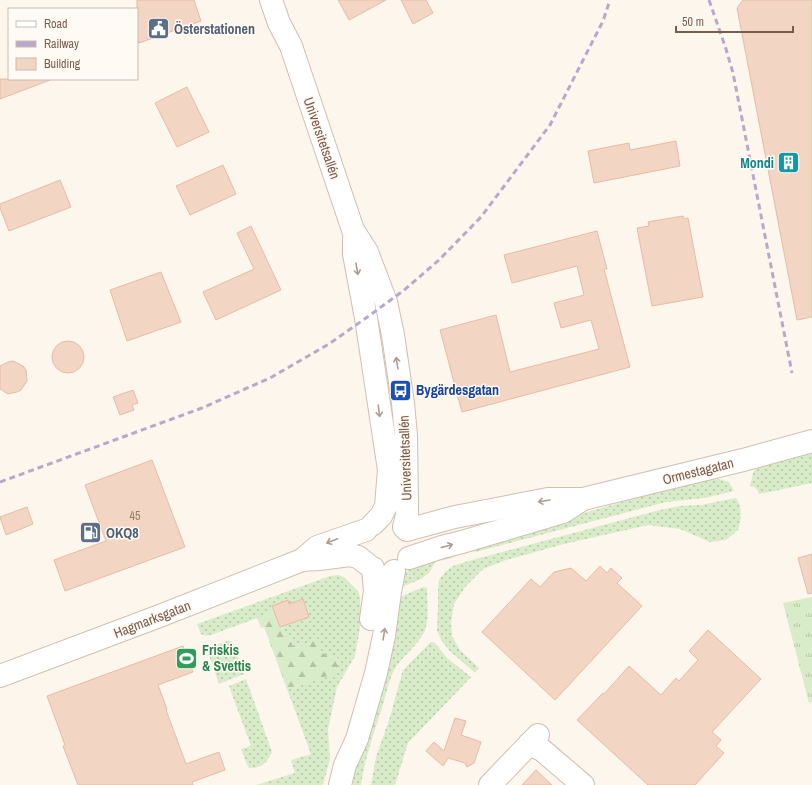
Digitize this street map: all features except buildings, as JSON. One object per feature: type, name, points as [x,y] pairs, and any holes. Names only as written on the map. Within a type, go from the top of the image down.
[{"type":"street","name":"Universitetsallén","points":[[271,0],[279,23],[291,46],[353,230],[367,252],[386,302],[393,335],[403,403],[406,436],[406,529]]},
{"type":"street","name":"Universitetsallén","points":[[285,0],[290,19],[291,46]]},
{"type":"street","name":"Universitetsallén","points":[[353,230],[354,254],[366,318],[389,470],[386,506],[381,516],[369,527]]},
{"type":"street","name":"Ormestagatan","points":[[406,529],[455,517],[541,501],[583,499],[743,460],[812,441]]},
{"type":"street","name":"Ormestagatan","points":[[402,564],[442,547],[563,512],[583,499]]},
{"type":"street","points":[[379,521],[392,521],[406,529],[412,544],[390,592],[384,636],[376,673],[357,739],[342,775],[345,737],[366,656],[375,590],[370,566],[362,556],[360,547],[362,538],[369,527],[379,521]]},
{"type":"street","name":"Hagmarksgatan","points":[[0,676],[157,618],[302,560],[317,547],[369,527]]},
{"type":"street","name":"Hagmarksgatan","points":[[302,560],[319,560],[350,555],[358,557],[370,566]]},
{"type":"street","points":[[370,566],[385,572],[402,564]]},
{"type":"street","points":[[490,785],[533,740],[542,750],[583,785]]},
{"type":"green space","points":[[812,450],[812,483],[759,494],[756,488],[750,486],[753,473],[757,467]]},
{"type":"green space","points":[[712,477],[729,482],[734,491],[704,498],[666,502],[476,552],[471,551],[470,546]]},
{"type":"green space","points":[[736,498],[740,505],[741,518],[738,530],[726,540],[710,542],[680,529],[648,525],[564,544],[506,560],[483,569],[465,587],[454,604],[451,623],[452,636],[460,650],[479,668],[475,673],[449,650],[441,640],[437,630],[439,580],[445,572],[453,566],[660,510],[680,506],[701,505]]},
{"type":"green space","points":[[461,551],[446,560],[436,561],[429,573],[421,579],[399,588],[396,580],[412,567]]},
{"type":"green space","points":[[339,575],[345,578],[358,591],[360,597],[361,622],[355,656],[337,687],[328,729],[330,759],[323,785],[256,785],[295,773],[291,760],[311,754],[287,689],[335,673],[339,659],[322,654],[308,643],[294,649],[290,639],[280,627],[309,617],[303,599],[289,604],[288,600],[272,606],[274,612],[211,635],[206,636],[201,634],[197,624],[330,576]]},
{"type":"green space","points":[[423,587],[427,588],[428,615],[426,628],[414,647],[394,670],[370,745],[361,785],[353,785],[353,778],[398,598]]},
{"type":"green space","points":[[812,597],[812,702],[809,703],[783,603]]},
{"type":"green space","points":[[274,612],[280,627],[290,639],[294,649],[308,643],[316,634],[322,653],[340,659],[336,673],[287,689],[264,627],[261,628],[257,618]]},
{"type":"green space","points":[[231,641],[233,643],[244,674],[219,684],[208,652],[212,646]]},
{"type":"green space","points":[[431,642],[435,643],[447,658],[471,677],[408,743],[395,785],[371,785],[376,757],[390,717],[403,670]]},
{"type":"green space","points":[[246,679],[272,752],[264,764],[254,768],[249,768],[241,749],[251,746],[229,686]]},
{"type":"railway","points":[[0,482],[202,408],[270,378],[329,344],[403,291],[439,260],[481,217],[550,125],[603,21],[610,0]]},
{"type":"railway","points":[[709,0],[733,73],[792,373]]},
{"type":"place","name":"Österstationen","points":[[158,29]]},
{"type":"place","name":"Mondi","points":[[789,163]]},
{"type":"place","name":"Bygärdesgatan","points":[[401,390]]},
{"type":"place","name":"OKQ8","points":[[91,533]]},
{"type":"place","name":"Friskis & Svettis","points":[[187,658]]}]
